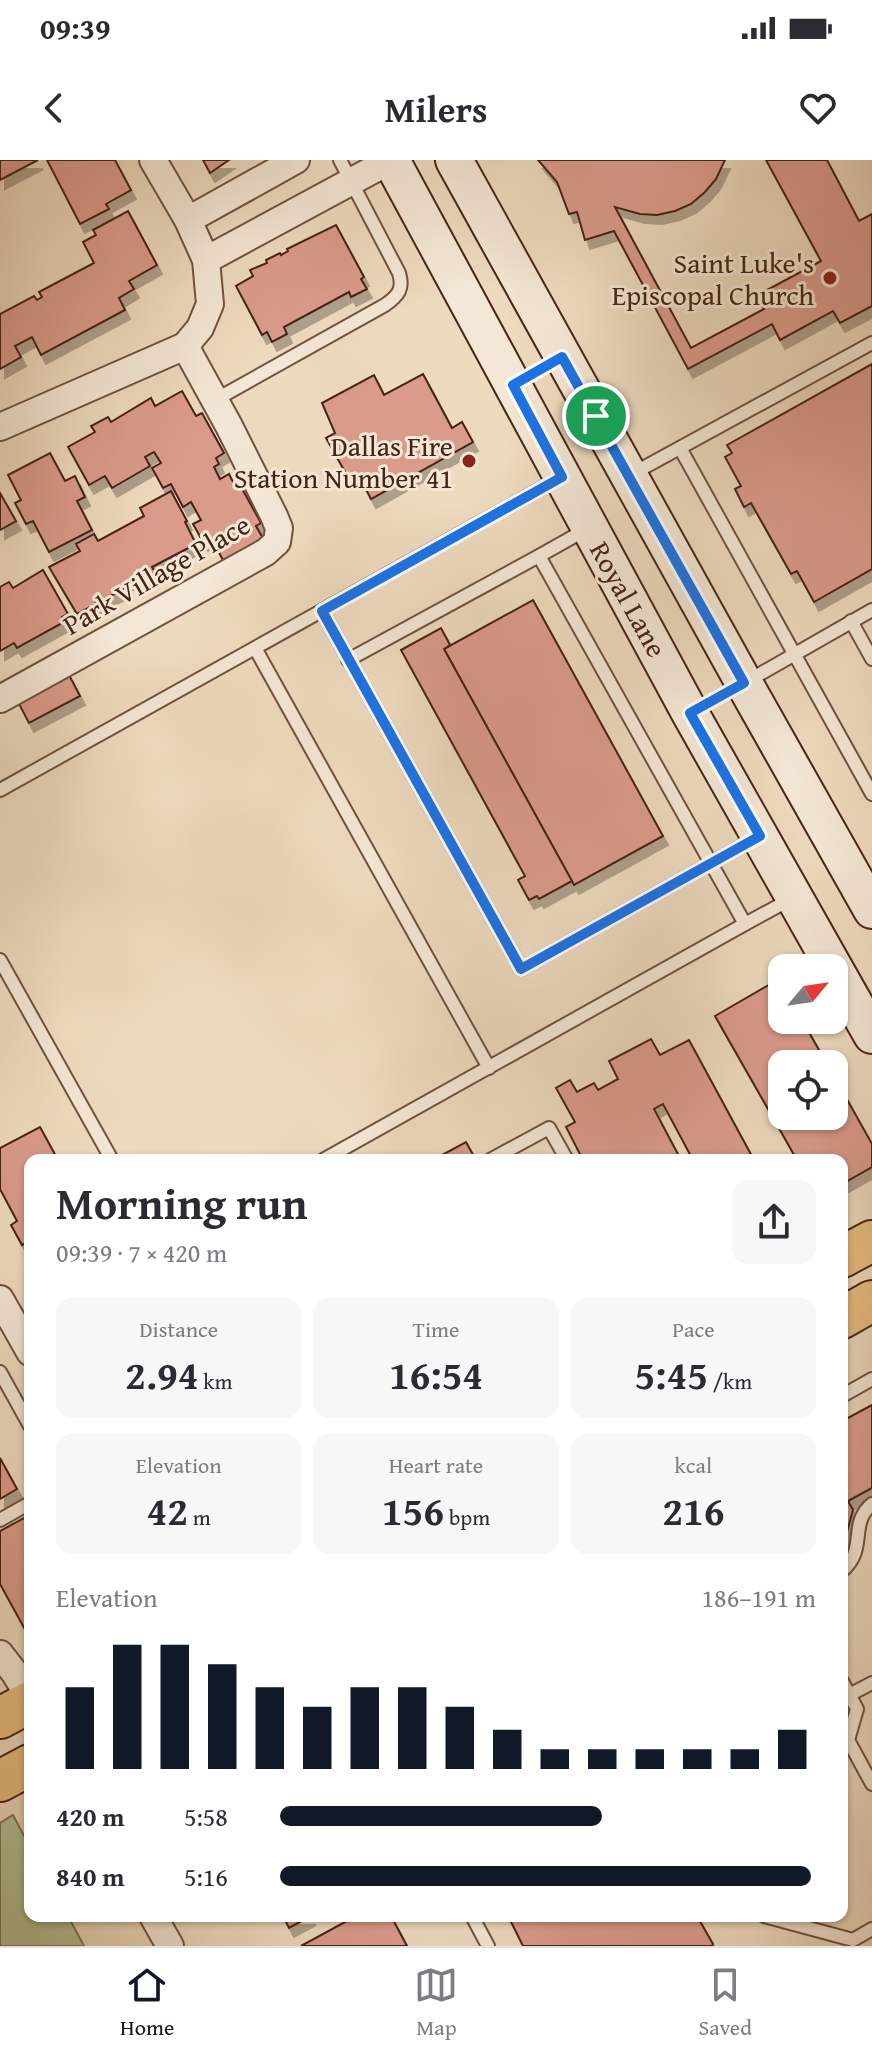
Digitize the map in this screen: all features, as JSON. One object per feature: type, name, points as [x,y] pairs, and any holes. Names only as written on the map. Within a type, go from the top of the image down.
[{"type":"main road","name":"Royal Lane","points":[[391,160],[690,713],[872,1035]]},
{"type":"main road","points":[[454,160],[872,910]]},
{"type":"main road","points":[[513,385],[562,357]]},
{"type":"main road","points":[[690,713],[744,683]]},
{"type":"main road","points":[[760,836],[813,807]]},
{"type":"main road","points":[[848,1254],[872,1241]]},
{"type":"main road","points":[[848,1315],[872,1301]]},
{"type":"main road","points":[[0,1718],[24,1704]]},
{"type":"main road","points":[[0,1781],[24,1768]]},
{"type":"street","points":[[0,427],[185,346],[200,328],[210,304],[206,260],[188,220],[153,160]]},
{"type":"street","points":[[188,220],[296,160]]},
{"type":"street","points":[[206,260],[346,171],[391,160]]},
{"type":"street","name":"Park Village Place","points":[[0,699],[266,552],[277,542],[279,528],[274,516],[185,346]]},
{"type":"street","points":[[0,1299],[24,1341]]},
{"type":"street","points":[[0,1654],[24,1691]]},
{"type":"street","points":[[156,1922],[170,1946]]},
{"type":"lane","points":[[215,400],[396,298],[401,289],[399,273],[346,171]]},
{"type":"lane","points":[[629,476],[872,343]]},
{"type":"lane","points":[[680,448],[872,794]]},
{"type":"lane","points":[[0,790],[562,477]]},
{"type":"lane","points":[[348,660],[590,528]]},
{"type":"lane","points":[[539,556],[745,924]]},
{"type":"lane","points":[[744,683],[872,610]]},
{"type":"lane","points":[[322,611],[521,969],[760,836]]},
{"type":"lane","points":[[851,621],[872,659]]},
{"type":"lane","points":[[255,648],[489,1068]]},
{"type":"lane","points":[[334,1154],[794,897]]},
{"type":"lane","points":[[0,960],[109,1154]]},
{"type":"lane","points":[[501,1154],[549,1128],[564,1154]]},
{"type":"lane","points":[[0,1372],[24,1415]]},
{"type":"lane","points":[[848,1393],[872,1379]]},
{"type":"lane","points":[[848,1566],[856,1552],[859,1523],[872,1504]]},
{"type":"lane","points":[[0,1520],[24,1506]]},
{"type":"lane","points":[[872,1683],[849,1695],[857,1709],[848,1740],[872,1784]]},
{"type":"lane","points":[[475,1922],[488,1946]]},
{"type":"lane","points":[[786,1922],[853,1940],[872,1929]]},
{"type":"green space","points":[[13,1815],[24,1836],[24,1922],[71,1922],[84,1946],[0,1946],[0,1823]]},
{"type":"building","points":[[0,160],[38,160],[0,180]]},
{"type":"building","points":[[47,160],[115,160],[131,190],[106,204],[109,209],[80,224]]},
{"type":"building","points":[[203,160],[229,160],[210,173]]},
{"type":"building","name":"Saint Luke's Episcopal Church","points":[[538,160],[725,160],[716,179],[705,192],[691,204],[675,211],[657,215],[640,214],[615,207],[691,348],[764,309],[756,296],[821,261],[766,160],[827,160],[859,221],[872,214],[872,306],[840,323],[833,311],[780,340],[772,324],[688,369],[614,231],[585,240],[577,212],[569,214],[557,182]]},
{"type":"building","points":[[128,211],[157,265],[129,281],[134,289],[119,298],[125,310],[41,355],[32,337],[15,346],[21,357],[0,369],[0,314],[34,296],[37,300],[42,297],[39,292],[94,263],[83,242],[96,235],[93,230]]},
{"type":"building","points":[[336,225],[364,277],[361,279],[367,289],[351,297],[349,292],[284,327],[287,334],[272,342],[267,332],[262,335],[236,286],[253,276],[250,270],[267,263],[266,260]]},
{"type":"building","points":[[872,364],[872,569],[814,602],[797,571],[791,574],[751,503],[744,507],[735,489],[741,486],[725,457],[732,453],[727,445]]},
{"type":"building","points":[[423,374],[452,428],[462,422],[473,442],[371,499],[358,474],[349,479],[326,438],[335,433],[322,403],[374,375],[384,395]]},
{"type":"building","points":[[182,391],[196,416],[202,413],[224,453],[216,458],[219,464],[214,467],[220,479],[229,474],[236,488],[240,485],[261,523],[256,526],[264,540],[224,562],[211,538],[203,542],[193,524],[201,520],[191,502],[183,507],[171,484],[163,488],[152,468],[161,463],[154,452],[145,457],[150,466],[112,488],[105,476],[89,485],[68,447],[95,432],[91,426],[108,417],[111,422],[151,398],[155,406]]},
{"type":"building","points":[[50,453],[65,481],[75,476],[85,497],[77,501],[92,530],[49,552],[33,521],[26,524],[15,503],[21,500],[8,475]]},
{"type":"building","points":[[171,491],[196,544],[152,567],[155,572],[137,581],[135,577],[125,583],[127,587],[103,600],[101,595],[94,599],[96,604],[77,614],[49,567],[80,551],[76,544],[94,534],[98,541],[144,516],[140,508]]},
{"type":"building","points":[[0,493],[16,521],[0,530]]},
{"type":"building","points":[[43,570],[68,614],[62,617],[64,622],[17,648],[14,643],[0,651],[0,587],[9,582],[13,588]]},
{"type":"building","points":[[533,600],[663,836],[574,885],[444,649]]},
{"type":"building","points":[[441,628],[450,645],[444,649],[572,881],[539,899],[537,896],[529,900],[518,880],[525,876],[401,650]]},
{"type":"building","points":[[68,673],[80,696],[29,723],[17,700]]},
{"type":"building","points":[[768,985],[768,1034],[810,1034],[819,1050],[768,1050],[768,1109],[715,1016]]},
{"type":"building","points":[[651,1039],[660,1055],[689,1040],[751,1154],[690,1154],[663,1104],[654,1109],[678,1154],[580,1154],[566,1127],[575,1122],[556,1088],[570,1080],[577,1092],[594,1083],[598,1090],[618,1079],[609,1061]]},
{"type":"building","points":[[848,1101],[872,1144],[872,1167],[848,1181],[848,1154],[794,1154],[780,1130],[848,1130]]},
{"type":"building","points":[[40,1127],[55,1154],[24,1154],[22,1245],[11,1225],[17,1221],[0,1189],[0,1148]]},
{"type":"building","points":[[466,1142],[473,1154],[444,1154]]},
{"type":"building","points":[[872,1405],[872,1488],[848,1501],[848,1418]]},
{"type":"building","points":[[0,1458],[17,1489],[0,1499]]},
{"type":"building","points":[[848,1501],[853,1510],[848,1528]]},
{"type":"building","points":[[24,1518],[24,1628],[0,1584],[0,1531]]},
{"type":"building","points":[[286,1922],[300,1922],[289,1928]]},
{"type":"building","points":[[345,1922],[394,1922],[407,1946],[301,1946]]},
{"type":"building","points":[[511,1922],[700,1922],[713,1944],[712,1946],[523,1946]]},
{"type":"place","name":"Saint Luke's Episcopal Church","points":[[830,278]]},
{"type":"place","name":"Dallas Fire Station Number 41","points":[[469,461]]},
{"type":"route","points":[[562,357],[596,416],[744,683],[690,713],[760,836],[521,969],[322,611],[562,477],[513,385],[562,357]]}]
